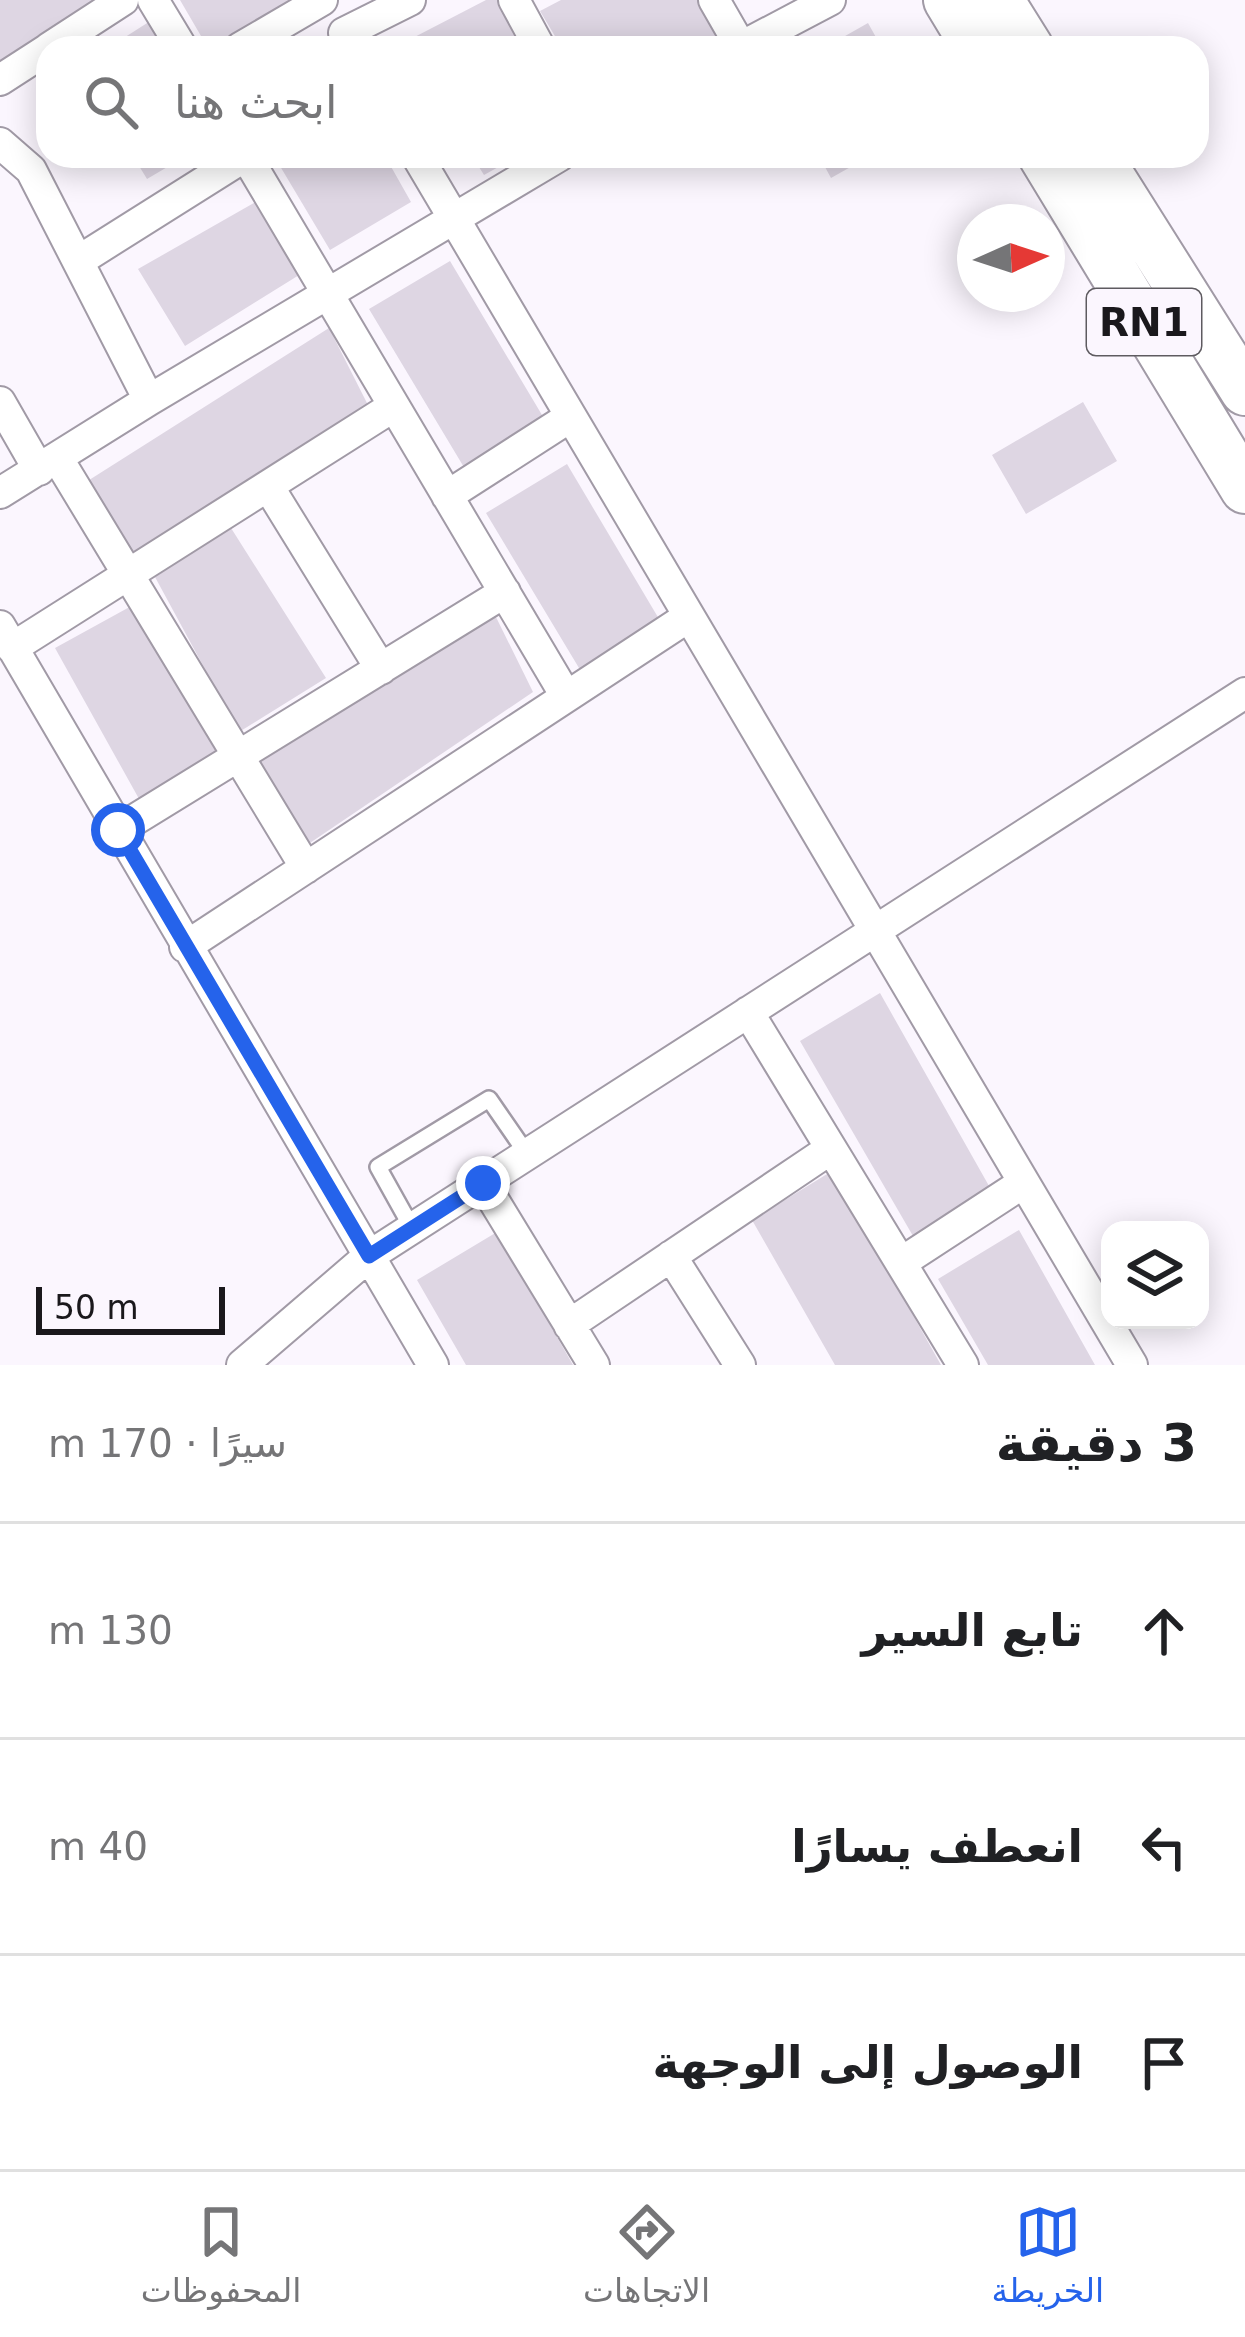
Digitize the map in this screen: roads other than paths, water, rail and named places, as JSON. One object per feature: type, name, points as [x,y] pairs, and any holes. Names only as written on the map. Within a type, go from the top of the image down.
[{"type":"main road","points":[[948,0],[970,36]]},
{"type":"main road","points":[[999,0],[1022,36]]},
{"type":"main road","name":"RN1","points":[[1049,168],[1245,489]]},
{"type":"main road","name":"RN1","points":[[1105,168],[1245,391]]},
{"type":"street","points":[[67,36],[123,0]]},
{"type":"street","points":[[153,0],[175,36]]},
{"type":"street","points":[[261,36],[324,0],[346,36]]},
{"type":"street","points":[[356,36],[410,0]]},
{"type":"street","points":[[514,0],[534,36]]},
{"type":"street","points":[[714,0],[734,36]]},
{"type":"street","points":[[761,36],[830,0]]},
{"type":"street","points":[[0,80],[36,56]]},
{"type":"street","points":[[0,143],[31,170],[149,400]]},
{"type":"street","points":[[80,260],[226,168]]},
{"type":"street","points":[[252,168],[566,696]]},
{"type":"street","points":[[424,168],[1132,1365]]},
{"type":"street","points":[[0,493],[539,168]]},
{"type":"street","points":[[0,402],[128,574],[306,868]]},
{"type":"street","points":[[394,406],[128,574],[6,637],[433,1365]]},
{"type":"street","points":[[447,496],[570,417]]},
{"type":"street","points":[[268,486],[381,669]]},
{"type":"street","points":[[118,830],[505,592]]},
{"type":"street","points":[[185,946],[688,617]]},
{"type":"street","points":[[242,1365],[369,1256],[1245,693]]},
{"type":"street","points":[[748,1012],[963,1365]]},
{"type":"street","points":[[569,1325],[829,1150]]},
{"type":"street","points":[[483,1183],[594,1365]]},
{"type":"street","points":[[902,1262],[1023,1183]]},
{"type":"street","points":[[671,1256],[740,1365]]},
{"type":"lane","points":[[412,1228],[378,1167],[489,1099],[527,1154]]}]
